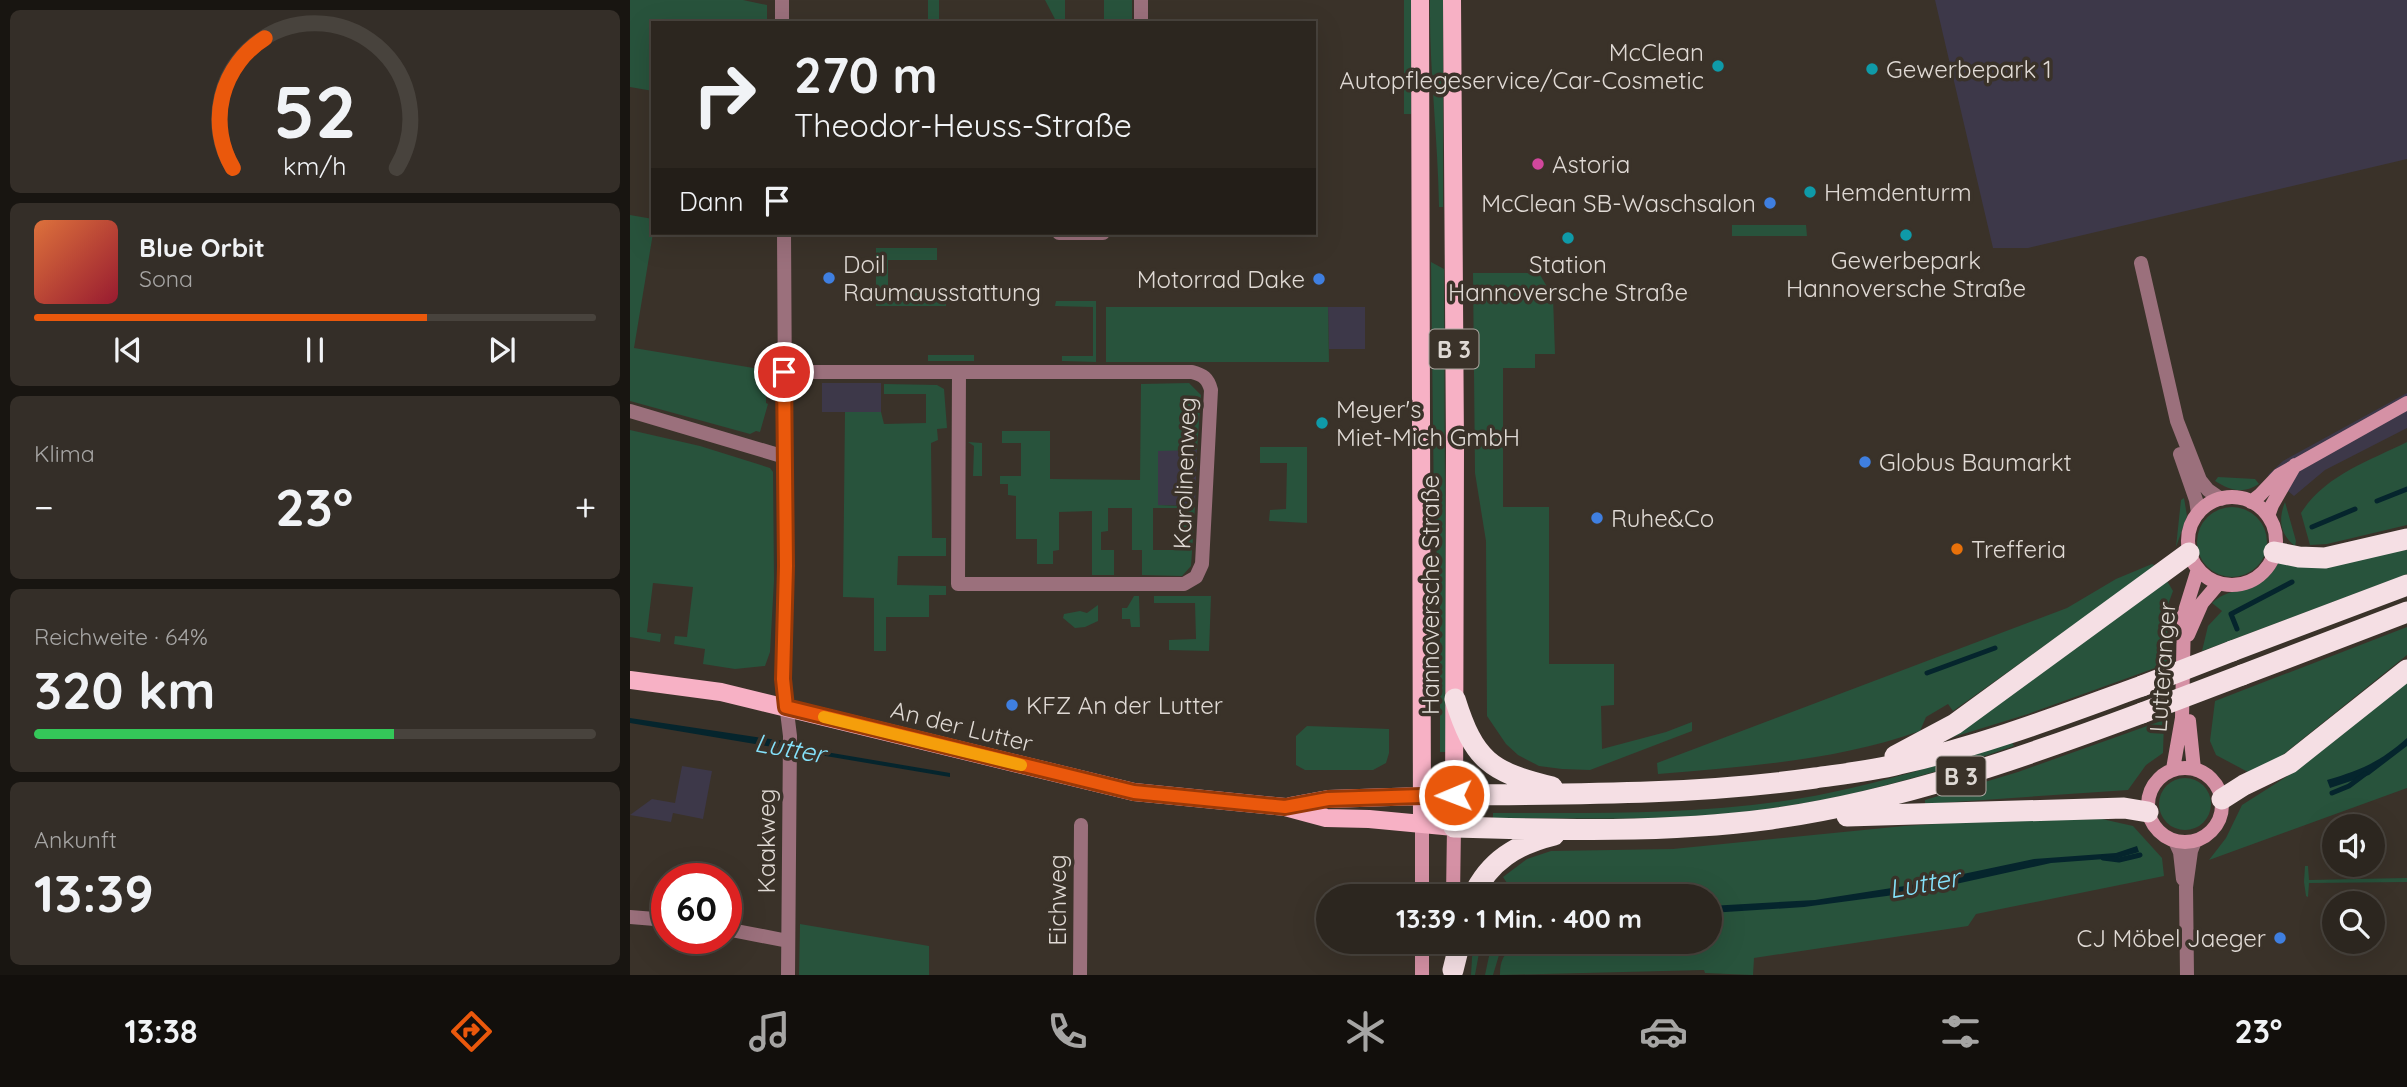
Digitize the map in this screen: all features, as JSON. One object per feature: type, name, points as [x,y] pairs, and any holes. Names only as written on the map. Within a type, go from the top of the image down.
[{"type":"highway","points":[[2274,552],[2325,558],[2407,539]]},
{"type":"highway","points":[[1858,772],[1921,744],[1955,724],[2193,561]]},
{"type":"highway","name":"B 3","points":[[1454,699],[1467,736],[1487,760],[1515,777],[1581,794],[1684,792],[1760,786],[1899,764],[1985,740],[2142,686],[2407,585]]},
{"type":"highway","name":"B 3","points":[[1454,827],[1692,826],[1774,818],[1876,799],[1969,774],[2142,713],[2407,612]]},
{"type":"highway","points":[[2222,799],[2290,763],[2407,670]]},
{"type":"highway","points":[[1454,795],[1581,794]]},
{"type":"highway","points":[[1774,818],[2110,808],[2148,812]]},
{"type":"highway","points":[[1480,884],[1487,872],[1511,851],[1537,839],[1583,828]]},
{"type":"highway","points":[[1453,972],[1457,954]]},
{"type":"main road","name":"Hannoversche Straße","points":[[1420,0],[1422,824]]},
{"type":"main road","name":"Hannoversche Straße","points":[[1452,0],[1454,827]]},
{"type":"main road","name":"An der Lutter","points":[[630,680],[721,692],[1134,792],[1285,807],[1326,818],[1454,827]]},
{"type":"main road","name":"An der Lutter","points":[[1285,807],[1328,799],[1454,795]]},
{"type":"street","points":[[782,0],[782,21]]},
{"type":"street","points":[[1141,0],[1141,21]]},
{"type":"street","name":"Kaakweg","points":[[784,235],[786,566],[783,679],[790,736],[788,975]]},
{"type":"street","points":[[2141,263],[2176,421],[2181,459],[2198,513]]},
{"type":"street","name":"Karolinenweg","points":[[784,372],[959,372],[1192,372],[1202,375],[1209,382],[1211,390],[1202,564],[1196,577],[1184,584],[958,584],[959,372]]},
{"type":"street","points":[[2251,502],[2279,475],[2407,403]]},
{"type":"street","points":[[630,411],[785,457]]},
{"type":"street","points":[[2176,421],[2200,480],[2221,499]]},
{"type":"street","points":[[2268,516],[2296,465]]},
{"type":"street","points":[[2198,513],[2205,506],[2221,499],[2236,498],[2251,502],[2268,516],[2274,530],[2274,552],[2269,565],[2259,576],[2233,585],[2219,583]]},
{"type":"street","name":"Lutteranger","points":[[2173,769],[2182,718],[2184,614],[2193,561],[2189,532],[2198,513]]},
{"type":"street","name":"Lutteranger","points":[[2148,812],[2152,786],[2161,775],[2173,769],[2194,769],[2189,736],[2185,648],[2192,621],[2202,603],[2219,583],[2207,578],[2193,561]]},
{"type":"street","points":[[2148,812],[2159,832],[2175,841],[2195,841],[2206,836],[2216,826],[2222,799],[2213,779],[2194,769]]},
{"type":"street","name":"Hannoversche Straße","points":[[1422,824],[1422,884]]},
{"type":"street","name":"Eichweg","points":[[1080,975],[1081,825]]},
{"type":"street","name":"Hannoversche Straße","points":[[1453,884],[1454,827]]},
{"type":"street","points":[[2175,841],[2180,852],[2181,874],[2186,887]]},
{"type":"street","points":[[2187,975],[2186,887],[2195,841]]},
{"type":"street","points":[[630,917],[651,919]]},
{"type":"street","points":[[742,932],[788,941]]},
{"type":"street","points":[[1422,954],[1422,975]]},
{"type":"street","points":[[1453,954],[1453,972]]},
{"type":"shaded area","points":[[1935,0],[2407,0],[2407,159],[2028,248],[1993,248]]},
{"type":"shaded area","points":[[1328,307],[1365,307],[1365,349],[1329,349]]},
{"type":"shaded area","points":[[822,383],[881,383],[881,412],[822,412]]},
{"type":"shaded area","points":[[2407,393],[2407,428],[2325,470],[2294,496],[2268,475],[2283,461]]},
{"type":"shaded area","points":[[1158,450],[1197,450],[1195,506],[1158,505]]},
{"type":"shaded area","points":[[682,766],[712,771],[703,819],[673,813],[671,822],[630,815],[652,799],[675,803]]},
{"type":"green space","points":[[630,0],[743,0],[767,5],[767,21],[651,21],[651,91],[630,87]]},
{"type":"green space","points":[[928,0],[939,0],[939,21],[928,21]]},
{"type":"green space","points":[[1045,0],[1065,0],[1065,21],[1056,21]]},
{"type":"green space","points":[[1104,0],[1132,0],[1132,21],[1104,21]]},
{"type":"green space","points":[[1404,0],[1411,0],[1411,114],[1404,114]]},
{"type":"green space","points":[[1430,0],[1443,0],[1443,207],[1439,207]]},
{"type":"green space","points":[[630,215],[651,219],[653,235],[634,348],[766,370],[768,404],[760,432],[750,434],[630,401]]},
{"type":"green space","points":[[1732,225],[1806,225],[1807,236],[1732,236]]},
{"type":"green space","points":[[876,248],[937,248],[937,260],[888,260],[888,290],[946,290],[946,306],[876,306]]},
{"type":"green space","points":[[1431,262],[1444,269],[1446,752],[1440,752],[1440,610],[1434,511]]},
{"type":"green space","points":[[1473,273],[1539,273],[1553,297],[1555,354],[1535,354],[1535,368],[1503,368],[1503,507],[1549,507],[1549,664],[1614,664],[1614,705],[1601,706],[1602,749],[1666,732],[1692,722],[1692,731],[1590,770],[1539,766],[1518,755],[1506,744],[1487,716],[1486,541],[1475,473]]},
{"type":"green space","points":[[1056,301],[1096,301],[1096,362],[1062,361],[1062,356],[1093,356],[1093,307],[1055,306]]},
{"type":"green space","points":[[1106,307],[1328,307],[1329,362],[1106,362]]},
{"type":"green space","points":[[928,355],[974,355],[974,361],[928,361]]},
{"type":"green space","points":[[1189,383],[1201,395],[1197,450],[1158,451],[1158,505],[1180,508],[1153,508],[1153,550],[1183,550],[1183,508],[1195,507],[1191,566],[1182,576],[1142,575],[1142,550],[1132,550],[1132,508],[1108,508],[1108,531],[1101,532],[1101,550],[1114,550],[1114,575],[1092,575],[1092,511],[1059,512],[1059,550],[1053,551],[1053,564],[1037,564],[1037,539],[1016,539],[1016,496],[1008,495],[1008,484],[1000,484],[1000,476],[1021,476],[1021,443],[1002,443],[1002,431],[1050,431],[1050,479],[1140,480],[1141,384]]},
{"type":"green space","points":[[884,384],[937,385],[944,389],[947,428],[937,429],[938,440],[931,443],[932,538],[946,538],[946,556],[898,556],[897,585],[946,586],[946,595],[929,595],[929,617],[886,617],[886,651],[874,651],[874,598],[843,597],[845,412],[881,412],[884,424],[926,423],[926,394],[884,394]]},
{"type":"green space","points":[[630,430],[700,446],[770,468],[773,472],[774,580],[770,652],[765,666],[735,669],[703,664],[705,649],[674,644],[675,636],[687,637],[693,587],[653,583],[647,632],[661,634],[660,642],[630,637]]},
{"type":"green space","points":[[968,442],[982,443],[982,476],[973,476],[974,446]]},
{"type":"green space","points":[[2407,442],[2407,525],[2327,544],[2310,545],[2301,513],[2311,500],[2349,470]]},
{"type":"green space","points":[[1260,447],[1307,447],[1307,523],[1269,521],[1270,510],[1286,509],[1287,463],[1260,463]]},
{"type":"green space","points":[[2218,477],[2255,479],[2259,484],[2237,490],[2215,481]]},
{"type":"green space","points":[[2184,498],[2187,516],[2176,547],[2181,500]]},
{"type":"green space","points":[[2285,502],[2295,546],[2283,532],[2282,515]]},
{"type":"green space","points":[[2232,507],[2257,517],[2267,542],[2257,567],[2232,577],[2207,567],[2197,542],[2207,517]]},
{"type":"green space","points":[[2407,550],[2407,574],[2202,651],[2208,626],[2222,611],[2212,603],[2229,593],[2262,582],[2278,563]]},
{"type":"green space","points":[[2152,564],[2156,566],[1953,711],[1948,704],[1926,717],[1920,731],[1823,756],[1658,774],[1657,763],[2067,608],[2116,579]]},
{"type":"green space","points":[[2166,579],[2173,591],[2166,610],[2169,663],[2028,714],[1947,739]]},
{"type":"green space","points":[[1134,596],[1139,596],[1140,627],[1131,627],[1130,619],[1122,619],[1122,608],[1127,608]]},
{"type":"green space","points":[[1154,596],[1211,596],[1209,651],[1169,650],[1169,640],[1196,639],[1195,603],[1154,603]]},
{"type":"green space","points":[[1098,605],[1098,621],[1085,627],[1075,628],[1063,618],[1064,614],[1080,611],[1087,613]]},
{"type":"green space","points":[[2407,627],[2407,655],[2279,758],[2248,772],[2216,755],[2210,741],[2215,701]]},
{"type":"green space","points":[[2407,682],[2407,788],[2336,814],[2322,814],[2322,819],[2209,860],[2226,838],[2242,805],[2300,768]]},
{"type":"green space","points":[[2164,720],[2163,753],[2146,765],[2128,790],[1925,804],[1925,800],[2018,772]]},
{"type":"green space","points":[[1307,726],[1389,729],[1389,753],[1386,763],[1373,770],[1305,770],[1296,765],[1296,736]]},
{"type":"green space","points":[[2012,742],[2014,746],[1891,784],[1766,809],[1664,818],[1493,818],[1493,813],[1683,810],[1796,799],[1932,767]]},
{"type":"green space","points":[[2185,778],[2195,780],[2203,786],[2209,794],[2209,814],[2203,822],[2195,828],[2185,830],[2175,828],[2167,822],[2161,814],[2159,804],[2161,794],[2167,786],[2175,780]]},
{"type":"green space","points":[[2102,819],[2133,826],[2162,858],[2164,876],[1976,914],[1968,926],[1754,958],[1753,975],[1705,973],[1704,970],[1500,975],[1506,954],[1722,954],[1722,884],[1507,884],[1503,877],[1527,859],[1551,851],[1673,849],[1966,822]]},
{"type":"green space","points":[[2305,866],[2308,866],[2309,880],[2407,878],[2407,882],[2309,883],[2308,897],[2304,882]]},
{"type":"green space","points":[[800,924],[929,946],[929,975],[799,975]]},
{"type":"green space","points":[[1472,954],[1479,954],[1475,975],[1471,975]]},
{"type":"green space","points":[[1489,954],[1500,954],[1493,975],[1485,975]]},
{"type":"water","name":"Lutter","points":[[630,718],[803,744],[820,751],[950,773],[950,777],[630,723]]},
{"type":"water","points":[[2407,738],[2407,746],[2369,775],[2330,788],[2327,780],[2370,764]]},
{"type":"water","name":"Lutter","points":[[2137,846],[2139,852],[2118,858],[2051,863],[1924,891],[1804,907],[1722,912],[1722,905],[1815,900],[1911,885],[2034,859],[2116,853]]},
{"type":"waterway","points":[[2377,501],[2407,489]]},
{"type":"waterway","points":[[2312,527],[2355,509]]},
{"type":"waterway","points":[[2237,629],[2231,614],[2292,582]]},
{"type":"waterway","points":[[1927,673],[1995,648]]},
{"type":"waterway","points":[[2332,793],[2349,786],[2365,774]]},
{"type":"waterway","points":[[2103,858],[2119,860],[2140,855]]},
{"type":"slow traffic","points":[[824,717],[1021,765]]},
{"type":"place","name":"McClean Autopflegeservice/Car-Cosmetic","points":[[1718,66]]},
{"type":"place","name":"Gewerbepark 1","points":[[1872,69]]},
{"type":"place","name":"Astoria","points":[[1538,164]]},
{"type":"place","name":"Hemdenturm","points":[[1810,192]]},
{"type":"place","name":"McClean SB-Waschsalon","points":[[1770,203]]},
{"type":"place","name":"Gewerbepark Hannoversche Straße","points":[[1906,235]]},
{"type":"place","name":"Station Hannoversche Straße","points":[[1568,238]]},
{"type":"place","name":"Doil Raumausstattung","points":[[829,278]]},
{"type":"place","name":"Motorrad Dake","points":[[1319,279]]},
{"type":"place","name":"Meyer's Miet-Mich GmbH","points":[[1322,423]]},
{"type":"place","name":"Globus Baumarkt","points":[[1865,462]]},
{"type":"place","name":"Ruhe&Co","points":[[1597,518]]},
{"type":"place","name":"Trefferia","points":[[1957,549]]},
{"type":"place","name":"KFZ An der Lutter","points":[[1012,705]]},
{"type":"place","name":"CJ Möbel Jaeger","points":[[2280,938]]},
{"type":"route","points":[[784,372],[786,566],[783,679],[786,707],[1134,792],[1285,807],[1328,799],[1454,795]]}]
